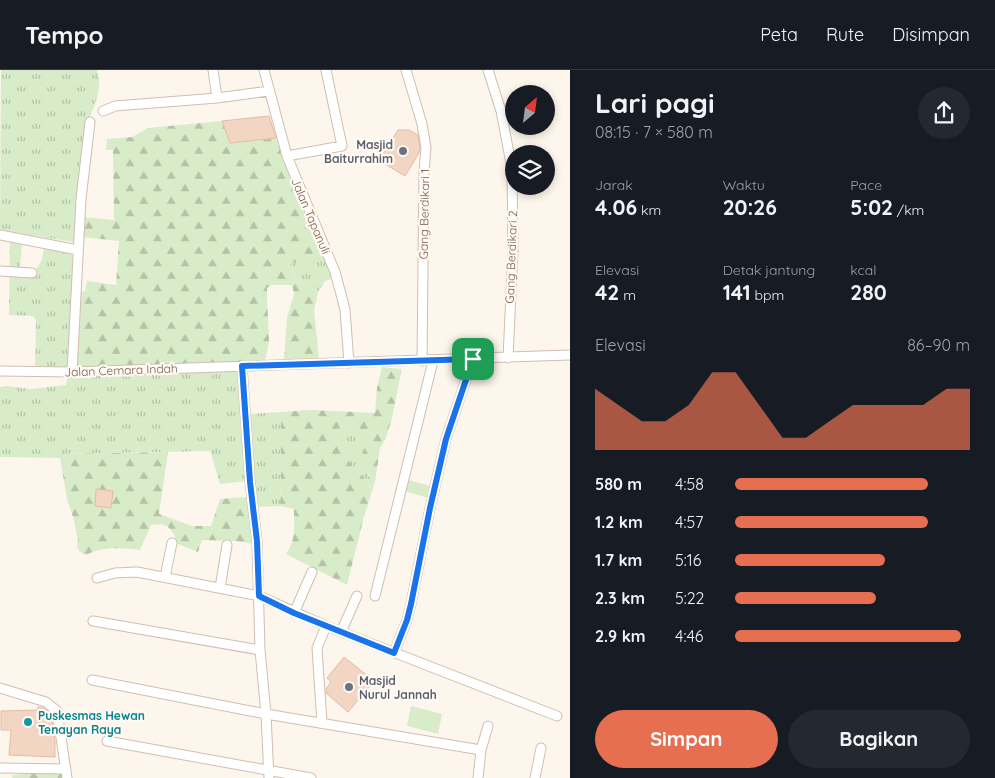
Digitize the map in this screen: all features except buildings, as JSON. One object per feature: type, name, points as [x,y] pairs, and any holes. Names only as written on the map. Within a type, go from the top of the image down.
[{"type":"street","points":[[213,70],[217,98]]},
{"type":"street","name":"Jalan Tapanuli","points":[[264,70],[287,156],[335,272],[345,310],[349,363]]},
{"type":"street","points":[[287,156],[342,146],[326,70]]},
{"type":"street","name":"Gang Berdikari 1","points":[[406,70],[422,124],[426,148],[424,171],[422,361]]},
{"type":"street","name":"Gang Berdikari 2","points":[[488,70],[501,111],[512,169],[513,250],[508,358]]},
{"type":"street","points":[[103,110],[117,106],[217,98],[269,91]]},
{"type":"street","points":[[72,372],[81,199],[90,122]]},
{"type":"street","points":[[0,235],[78,250]]},
{"type":"street","points":[[0,272],[32,273]]},
{"type":"street","name":"Jalan Cemara Indah","points":[[0,371],[72,372],[570,355]]},
{"type":"street","points":[[394,653],[411,604],[446,439],[473,359]]},
{"type":"street","points":[[375,596],[433,360]]},
{"type":"street","points":[[242,366],[250,482],[257,541],[260,650],[266,714],[268,774]]},
{"type":"street","points":[[165,577],[172,543]]},
{"type":"street","points":[[220,588],[227,546]]},
{"type":"street","points":[[98,578],[137,572],[259,596],[326,626],[557,716]]},
{"type":"street","points":[[294,613],[312,572]]},
{"type":"street","points":[[341,632],[357,596]]},
{"type":"street","points":[[92,621],[260,650]]},
{"type":"street","points":[[322,723],[317,648],[326,626]]},
{"type":"street","points":[[92,680],[266,714],[481,750]]},
{"type":"street","points":[[0,688],[46,702],[57,710],[66,773],[0,768]]},
{"type":"street","points":[[478,778],[481,750],[488,726]]},
{"type":"street","points":[[108,741],[268,774],[311,778]]},
{"type":"street","points":[[535,778],[541,748]]},
{"type":"green space","points":[[1,70],[97,70],[99,90],[87,122],[79,243],[0,230]]},
{"type":"green space","points":[[222,121],[230,143],[276,138],[294,190],[321,250],[291,264],[296,279],[303,285],[318,292],[314,310],[319,358],[284,361],[287,318],[294,294],[292,285],[271,285],[267,288],[269,341],[265,362],[75,366],[78,293],[85,291],[87,281],[116,285],[119,241],[82,237],[82,217],[114,220],[113,150],[106,150],[107,139],[132,137],[148,128]]},
{"type":"green space","points":[[10,239],[22,242],[20,269],[32,275],[42,260],[44,247],[73,255],[68,367],[35,366],[36,320],[33,316],[9,315]]},
{"type":"green space","points":[[321,250],[334,278],[325,281],[318,292],[303,285],[296,279],[291,263]]},
{"type":"green space","points":[[382,367],[402,369],[391,422],[380,448],[375,482],[367,471],[364,458],[368,431],[348,426],[339,427],[335,437],[351,464],[369,483],[372,491],[347,585],[286,554],[293,539],[294,509],[280,506],[281,412],[311,410],[375,413],[377,388]]},
{"type":"green space","points":[[237,372],[246,481],[220,484],[210,451],[61,454],[60,458],[0,457],[0,387],[31,389],[66,385],[68,375]]},
{"type":"green space","points":[[281,412],[280,506],[256,507],[249,414]]},
{"type":"green space","points":[[348,426],[369,431],[365,444],[368,475],[375,482],[372,491],[369,483],[351,464],[335,437],[339,427]]},
{"type":"green space","points":[[168,452],[159,514],[192,526],[211,526],[220,499],[247,497],[254,544],[236,541],[202,540],[198,552],[178,544],[169,528],[157,524],[151,525],[140,550],[106,549],[86,555],[80,552],[77,547],[78,540],[67,499],[60,458],[61,454]]},
{"type":"green space","points":[[408,480],[430,486],[428,498],[405,491]]},
{"type":"green space","points":[[411,706],[442,714],[438,734],[407,726]]},
{"type":"green space","points":[[61,773],[64,778],[12,778],[13,775]]},
{"type":"place","name":"Masjid Baiturrahim","points":[[403,151]]},
{"type":"place","name":"Masjid Nurul Jannah","points":[[349,687]]},
{"type":"place","name":"Puskesmas Hewan Tenayan Raya","points":[[28,722]]},
{"type":"route","points":[[473,359],[446,439],[411,604],[394,653],[294,613],[259,596],[257,541],[250,482],[242,366],[473,359]]}]
